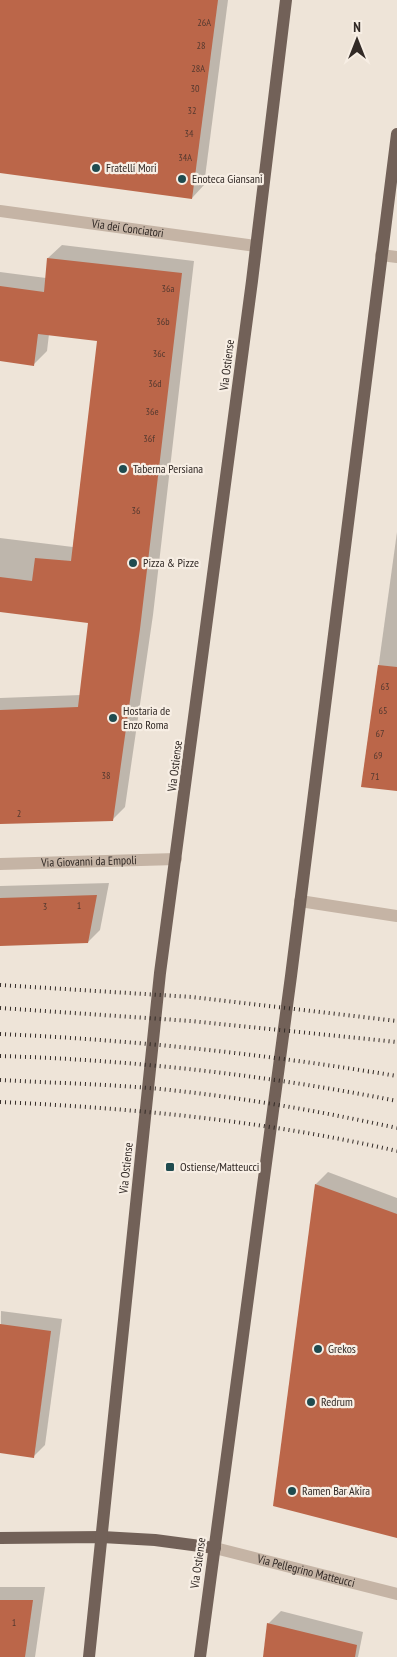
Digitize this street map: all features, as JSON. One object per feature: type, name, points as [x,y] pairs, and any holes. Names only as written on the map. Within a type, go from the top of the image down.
[{"type":"main road","name":"Via Ostiense","points":[[88,1657],[159,983],[256,246],[286,0]]},
{"type":"main road","name":"Via Ostiense","points":[[200,1657],[300,901],[397,134]]},
{"type":"main road","points":[[0,1538],[102,1537],[155,1540],[214,1548]]},
{"type":"street","name":"Via dei Conciatori","points":[[0,211],[256,246]]},
{"type":"street","points":[[382,254],[397,257]]},
{"type":"street","name":"Via Giovanni da Empoli","points":[[0,864],[176,859]]},
{"type":"street","points":[[300,901],[397,916]]},
{"type":"street","name":"Via Pellegrino Matteucci","points":[[214,1548],[397,1594]]},
{"type":"building","points":[[0,0],[218,0],[192,199],[0,173]]},
{"type":"building","points":[[47,258],[182,273],[140,629],[113,821],[0,824],[0,710],[78,707],[88,623],[0,612],[0,577],[32,581],[35,558],[71,561],[97,341],[38,334],[34,366],[0,361],[0,286],[44,292]]},
{"type":"building","points":[[378,665],[397,667],[397,791],[361,787]]},
{"type":"building","points":[[97,895],[88,943],[0,946],[0,898]]},
{"type":"building","points":[[315,1184],[397,1214],[397,1538],[273,1506]]},
{"type":"building","points":[[0,1324],[51,1331],[34,1458],[0,1453]]},
{"type":"building","points":[[0,1600],[33,1600],[25,1657],[0,1657]]},
{"type":"building","points":[[267,1623],[357,1645],[355,1657],[263,1657]]},
{"type":"railway","points":[[0,985],[192,997],[397,1021]]},
{"type":"railway","points":[[0,1008],[191,1021],[397,1042]]},
{"type":"railway","points":[[0,1034],[100,1040],[199,1049],[397,1076]]},
{"type":"railway","points":[[0,1056],[100,1061],[200,1070],[249,1076],[397,1101]]},
{"type":"railway","points":[[0,1080],[120,1086],[190,1092],[279,1105],[397,1128]]},
{"type":"railway","points":[[0,1102],[200,1117],[299,1132],[397,1151]]},
{"type":"place","name":"Fratelli Mori","points":[[96,168]]},
{"type":"place","name":"Enoteca Giansani","points":[[182,179]]},
{"type":"place","name":"Taberna Persiana","points":[[123,469]]},
{"type":"place","name":"Pizza & Pizze","points":[[133,563]]},
{"type":"place","name":"Hostaria de Enzo Roma","points":[[113,718]]},
{"type":"place","name":"Ostiense/Matteucci","points":[[170,1167]]},
{"type":"place","name":"Grekos","points":[[318,1349]]},
{"type":"place","name":"Redrum","points":[[311,1402]]},
{"type":"place","name":"Ramen Bar Akira","points":[[292,1491]]}]
